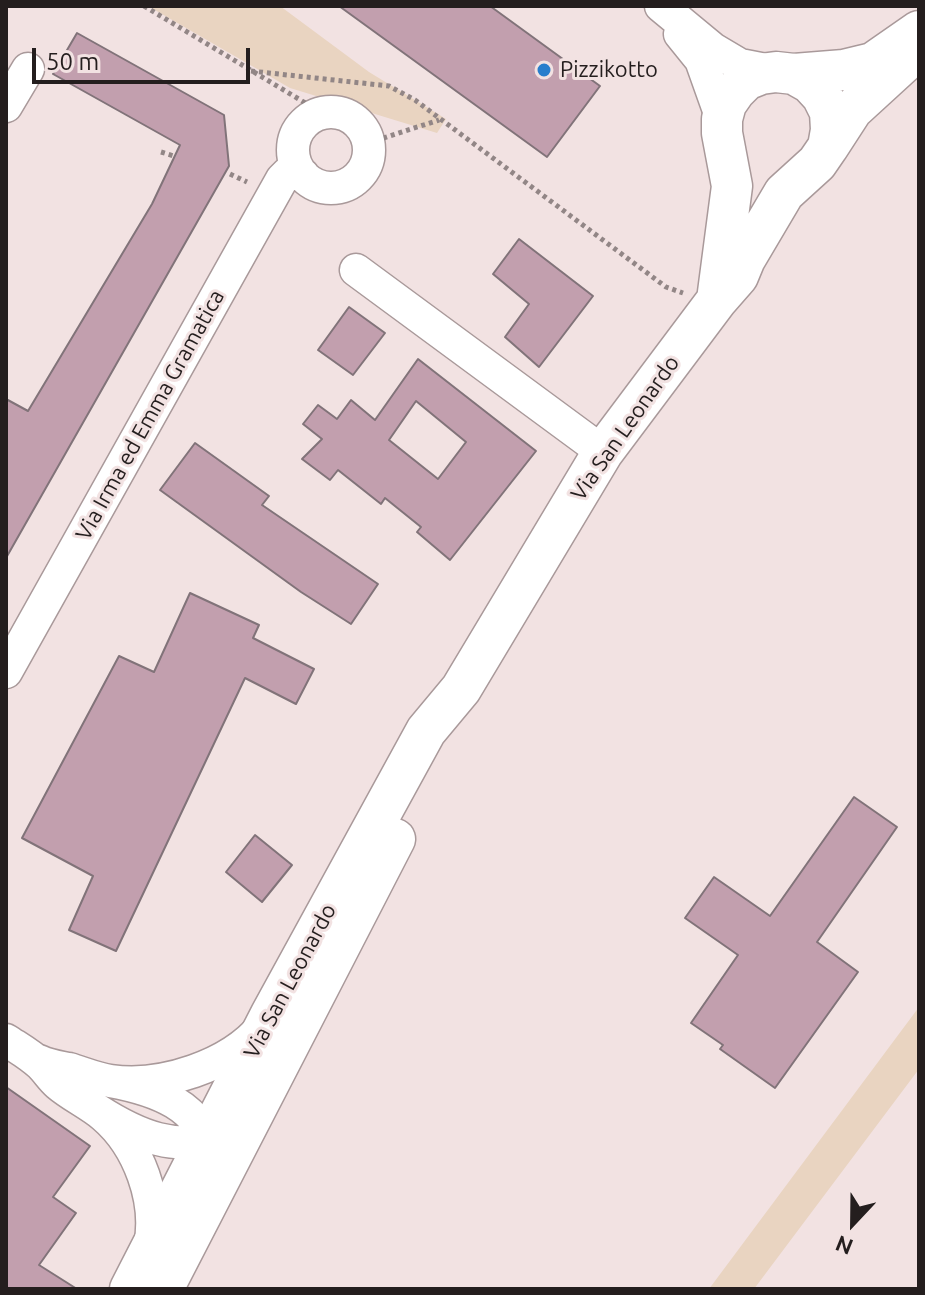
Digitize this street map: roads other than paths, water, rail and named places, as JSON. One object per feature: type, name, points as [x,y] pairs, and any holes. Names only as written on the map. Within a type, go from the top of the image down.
[{"type":"main road","points":[[704,295],[732,186],[724,133],[726,104],[735,91],[746,80],[761,74],[844,70],[873,63],[919,31]]},
{"type":"main road","points":[[724,133],[735,162],[749,174],[767,180],[785,181],[815,161],[852,110],[919,49]]},
{"type":"main road","points":[[785,73],[810,83],[822,96],[830,112],[831,130],[815,161]]},
{"type":"main road","name":"Via San Leonardo","points":[[147,1281],[207,1138],[426,731],[465,682],[603,452],[704,295],[738,276],[784,193],[815,161]]},
{"type":"main road","name":"Via San Leonardo","points":[[147,1281],[315,996],[446,734],[465,682]]},
{"type":"street","points":[[660,6],[713,49],[740,65],[785,73]]},
{"type":"street","points":[[660,6],[701,60],[724,133]]},
{"type":"street","points":[[6,106],[28,69]]},
{"type":"street","points":[[322,113],[342,113],[359,125],[368,143],[368,160],[362,172],[352,181],[333,188],[320,186],[303,175],[295,162],[293,149],[295,136],[305,122],[322,113]]},
{"type":"street","name":"Via Irma ed Emma Gramatica","points":[[6,672],[282,179],[288,173],[303,175]]},
{"type":"street","points":[[356,270],[603,452]]},
{"type":"street","points":[[6,1040],[33,1058],[59,1085],[127,1128],[154,1140],[182,1143],[222,1135],[229,1129],[272,1047],[305,1012],[315,996]]},
{"type":"street","points":[[110,1081],[162,1079],[203,1066],[252,1037],[271,1014]]},
{"type":"street","points":[[33,1058],[148,1090],[182,1106],[196,1120],[207,1138]]},
{"type":"street","points":[[97,1110],[124,1137],[143,1175],[153,1226],[147,1281]]},
{"type":"place","name":"Pizzikotto","points":[[544,70]]}]
